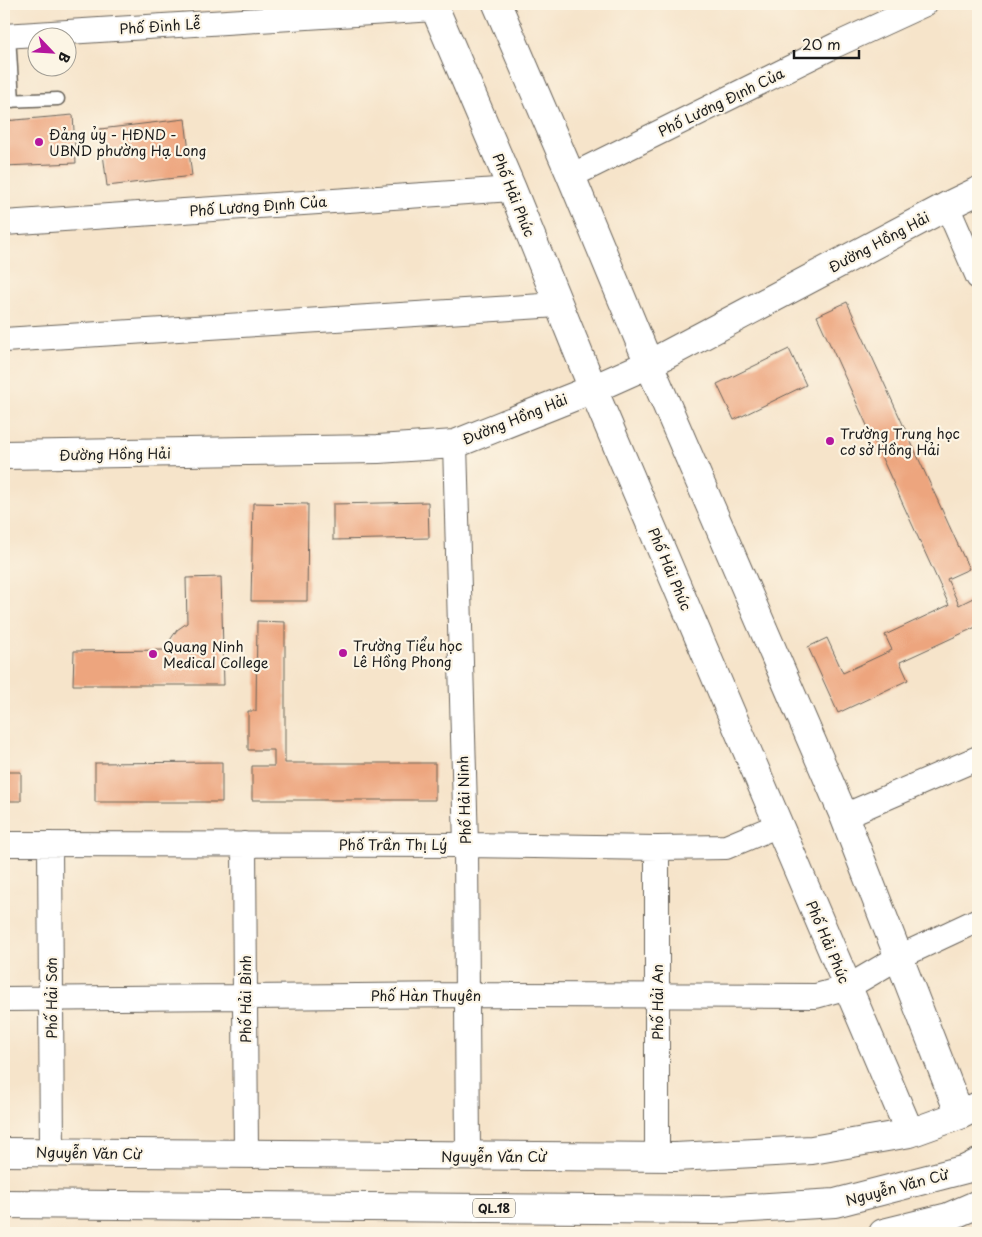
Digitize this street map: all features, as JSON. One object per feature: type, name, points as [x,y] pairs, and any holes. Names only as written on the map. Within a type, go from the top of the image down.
[{"type":"street","points":[[497,4],[649,364],[844,816],[899,957],[969,1111]]},
{"type":"street","name":"Phố Lương Định Của","points":[[571,176],[836,45],[925,4]]},
{"type":"street","name":"Phố Đinh Lễ","points":[[6,36],[434,6]]},
{"type":"street","name":"Phố Hải Phúc","points":[[434,6],[512,189],[592,389],[910,1133]]},
{"type":"street","name":"Phố Lương Định Của","points":[[4,223],[512,189]]},
{"type":"street","name":"Đường Hồng Hải","points":[[4,456],[378,449],[455,444],[649,364],[978,191]]},
{"type":"street","points":[[947,206],[978,277]]},
{"type":"street","points":[[4,340],[558,305]]},
{"type":"street","name":"Phố Hải Ninh","points":[[455,444],[466,845],[468,1155]]},
{"type":"street","points":[[844,816],[978,758]]},
{"type":"street","name":"Phố Trần Thị Lý","points":[[4,844],[466,845],[657,848],[726,846],[778,825]]},
{"type":"street","name":"Phố Hải Sơn","points":[[50,844],[52,1153]]},
{"type":"street","name":"Phố Hải Bình","points":[[244,844],[246,1154]]},
{"type":"street","name":"Phố Hải An","points":[[657,848],[657,1156]]},
{"type":"street","name":"Phố Hàn Thuyên","points":[[4,1000],[244,996],[816,996],[848,987],[899,957],[978,920]]},
{"type":"street","name":"Nguyễn Văn Cừ","points":[[4,1152],[657,1156],[812,1150],[910,1133],[969,1111]]},
{"type":"street","name":"Nguyễn Văn Cừ","points":[[4,1204],[717,1210],[835,1203],[966,1169],[978,1163]]},
{"type":"street","points":[[893,1232],[948,1217],[978,1204]]},
{"type":"lane","points":[[6,36],[8,101],[58,99]]},
{"type":"building","name":"Đảng ủy - HĐND - UBND phường Hạ Long","points":[[73,115],[76,163],[4,166],[4,121]]},
{"type":"building","points":[[185,119],[192,176],[107,186],[100,129]]},
{"type":"building","points":[[847,302],[969,569],[947,579],[959,605],[973,598],[978,608],[978,626],[900,662],[908,680],[838,713],[808,647],[827,638],[843,673],[892,650],[885,635],[949,605],[817,316]]},
{"type":"building","points":[[789,349],[806,385],[734,420],[717,384]]},
{"type":"building","points":[[428,502],[429,538],[333,540],[333,504]]},
{"type":"building","points":[[253,503],[308,504],[307,601],[251,601]]},
{"type":"building","points":[[221,577],[224,685],[73,685],[74,651],[166,650],[177,630],[187,623],[186,578]]},
{"type":"building","points":[[257,621],[285,622],[285,763],[435,763],[435,800],[252,800],[252,766],[274,766],[274,750],[248,750],[248,711],[256,711]]},
{"type":"building","points":[[222,762],[222,802],[95,802],[95,763]]},
{"type":"building","points":[[4,772],[21,772],[21,801],[4,801]]},
{"type":"place","name":"Đảng ủy - HĐND - UBND phường Hạ Long","points":[[39,142]]},
{"type":"place","name":"Trường Trung học cơ sở Hồng Hải","points":[[830,441]]},
{"type":"place","name":"Trường Tiểu học Lê Hồng Phong","points":[[343,653]]},
{"type":"place","name":"Quang Ninh Medical College","points":[[153,654]]}]
